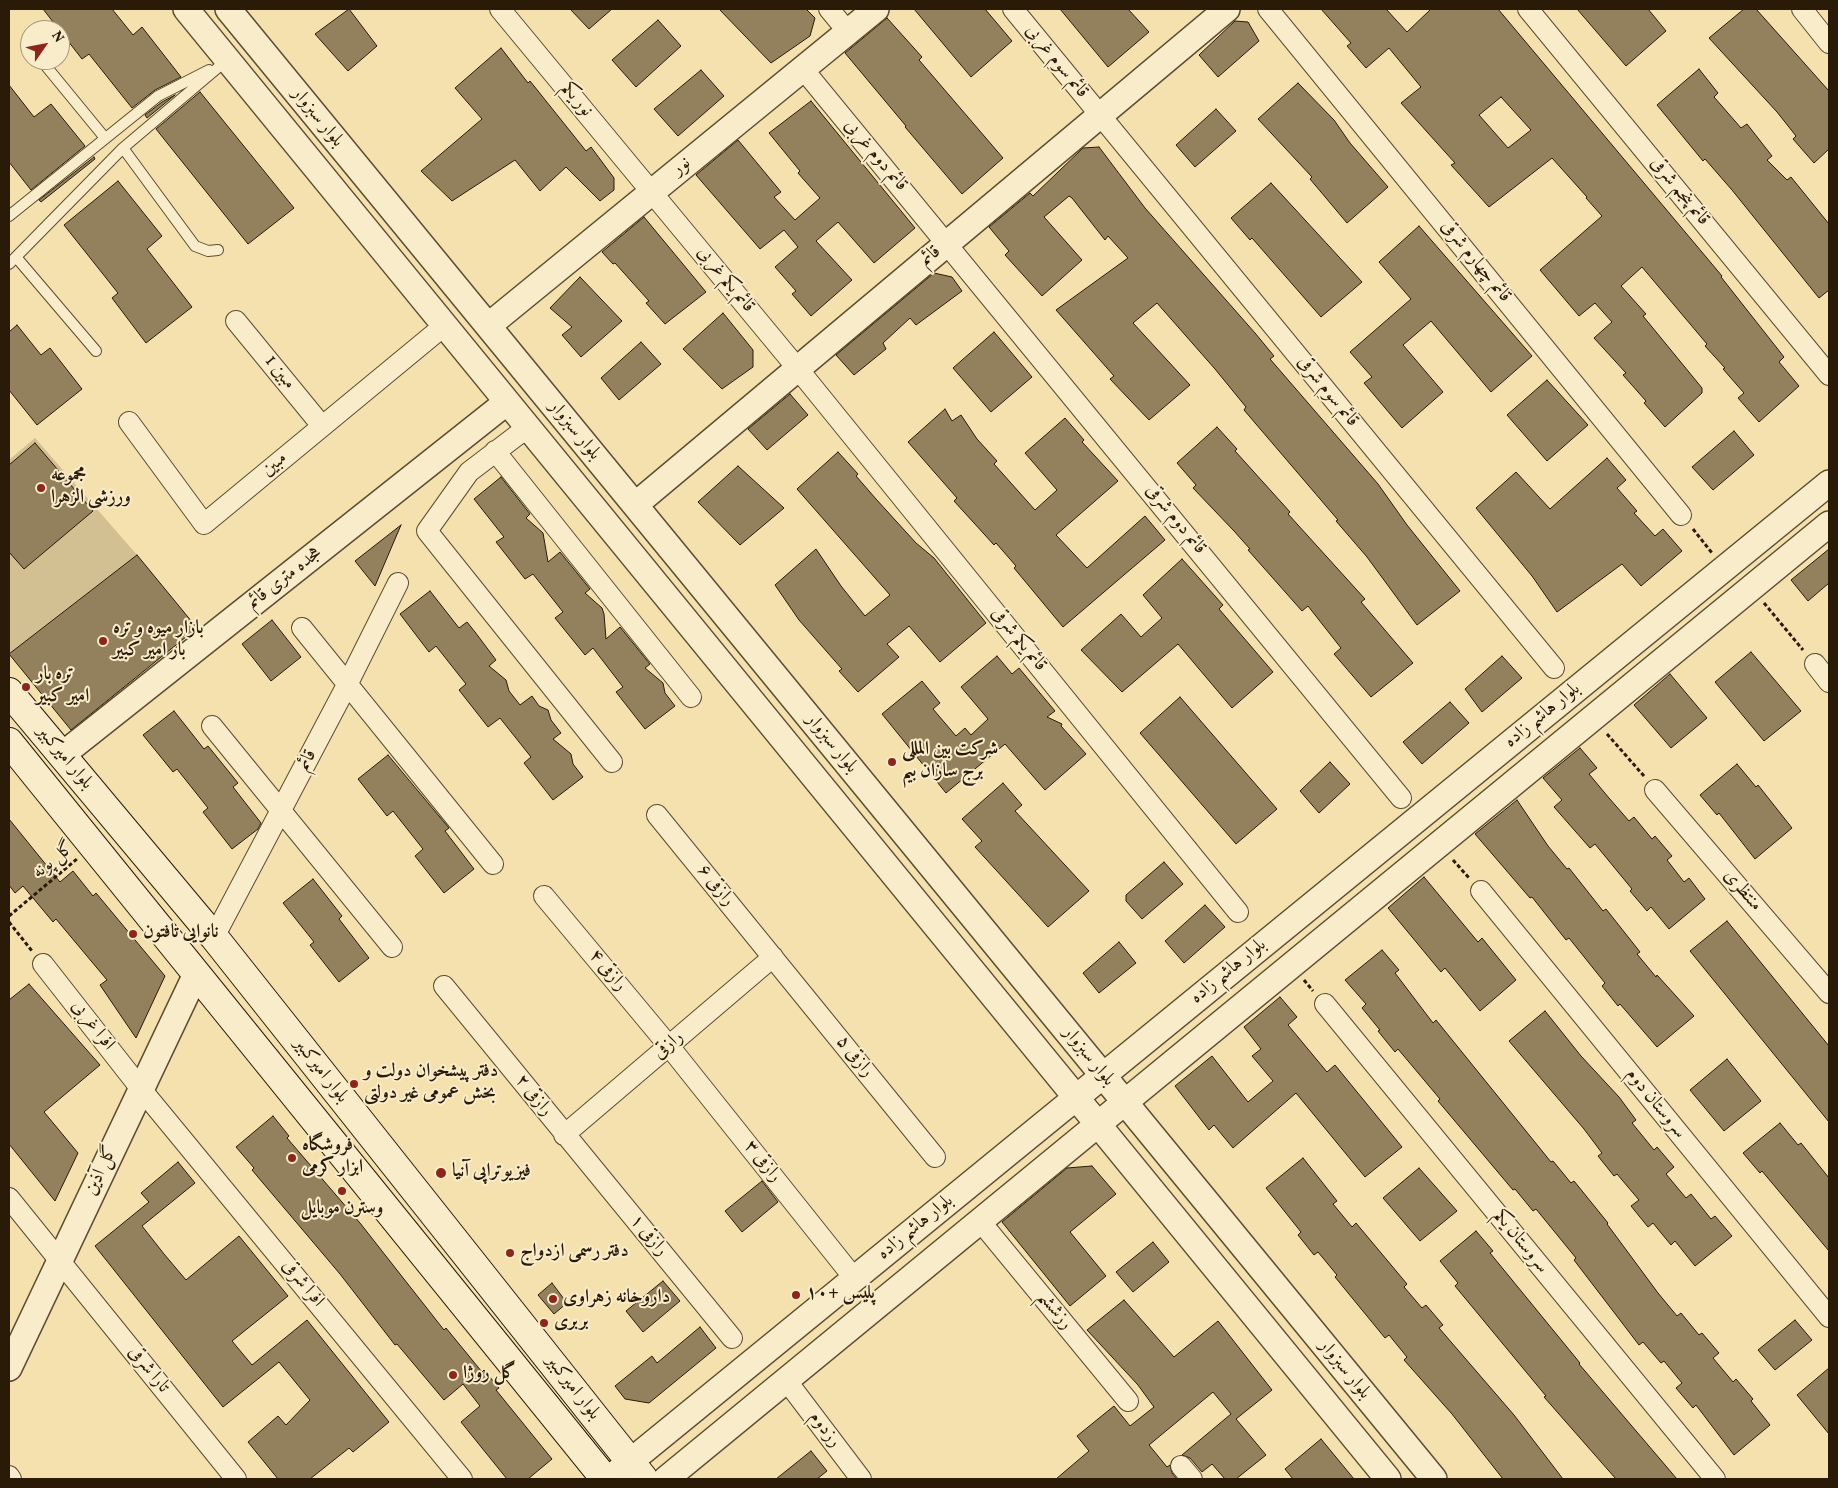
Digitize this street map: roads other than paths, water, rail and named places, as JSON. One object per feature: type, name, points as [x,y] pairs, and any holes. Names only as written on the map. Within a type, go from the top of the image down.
[{"type":"main road","name":"بلوار امیرکبیر","points":[[9,692],[214,937],[637,1470]]},
{"type":"main road","name":"بلوار امیرکبیر","points":[[9,742],[605,1479]]},
{"type":"street","name":"بلوار سبزوار","points":[[186,9],[1388,1479]]},
{"type":"street","name":"بلوار سبزوار","points":[[228,9],[1434,1479]]},
{"type":"street","name":"نور یکم","points":[[500,9],[652,192]]},
{"type":"street","points":[[828,9],[848,32]]},
{"type":"street","name":"نور","points":[[488,326],[876,9]]},
{"type":"street","name":"قائم سوم غربی","points":[[1012,9],[1099,116]]},
{"type":"street","name":"قائم","points":[[635,505],[1227,9]]},
{"type":"street","name":"قائم چهارم شرقی","points":[[1268,9],[1681,515]]},
{"type":"street","name":"قائم پنجم شرقی","points":[[1528,9],[1829,375]]},
{"type":"street","points":[[1812,12],[1829,43]]},
{"type":"street","name":"قائم دوم غربی","points":[[803,68],[948,243]]},
{"type":"street","name":"قائم سوم شرقی","points":[[1099,116],[1554,668]]},
{"type":"street","name":"قائم یکم غربی","points":[[652,192],[798,369]]},
{"type":"street","name":"قائم دوم شرقی","points":[[948,243],[1401,798]]},
{"type":"street","name":"مبین 1","points":[[236,321],[322,426]]},
{"type":"street","name":"مبین","points":[[129,422],[204,524],[445,325]]},
{"type":"street","name":"قائم یکم شرقی","points":[[798,369],[1238,912]]},
{"type":"street","name":"هجده متری قائم","points":[[62,755],[507,402]]},
{"type":"street","points":[[528,427],[468,472],[428,531],[612,762]]},
{"type":"street","points":[[495,452],[691,697]]},
{"type":"street","name":"بلوار هاشم زاده","points":[[609,1479],[637,1470],[854,1278],[1829,483]]},
{"type":"street","name":"بلوار هاشم زاده","points":[[666,1479],[1829,524]]},
{"type":"street","name":"قائم","points":[[214,937],[347,685],[398,582]]},
{"type":"street","points":[[302,628],[492,864]]},
{"type":"street","points":[[1815,664],[1829,682]]},
{"type":"street","points":[[212,726],[392,948]]},
{"type":"street","name":"منتظری","points":[[1655,790],[1829,993]]},
{"type":"street","name":"رازقی ۶","points":[[657,815],[773,957]]},
{"type":"street","name":"سروستان دوم","points":[[1481,891],[1829,1317]]},
{"type":"street","name":"رازقی ۴","points":[[544,896],[669,1046]]},
{"type":"street","name":"رازقی","points":[[564,1135],[773,957]]},
{"type":"street","name":"رازقی ۵","points":[[773,957],[935,1158]]},
{"type":"street","name":"افرا غربی","points":[[43,964],[141,1089]]},
{"type":"street","name":"گل آذین","points":[[9,1368],[196,974]]},
{"type":"street","name":"رازقی ۲","points":[[444,986],[564,1135]]},
{"type":"street","name":"سروستان یکم","points":[[1325,1004],[1715,1479]]},
{"type":"street","name":"رازقی ۳","points":[[669,1046],[854,1278]]},
{"type":"street","name":"افرا شرقی","points":[[141,1089],[462,1479]]},
{"type":"street","name":"رازقی ۱","points":[[564,1135],[732,1338]]},
{"type":"street","name":"تارا شرقی","points":[[9,1198],[236,1479]]},
{"type":"street","name":"رزششم","points":[[980,1221],[1128,1401]]},
{"type":"street","name":"رزدوم","points":[[786,1380],[861,1479]]},
{"type":"lane","points":[[9,216],[158,96],[228,60]]},
{"type":"lane","points":[[96,351],[12,261],[123,148],[228,60]]},
{"type":"lane","points":[[49,70],[105,138]]},
{"type":"lane","points":[[123,148],[195,246],[208,251],[218,250]]},
{"type":"place","name":"مجموعه ورزشی الزهرا","points":[[41,488]]},
{"type":"place","name":"بازار میوه و تره بار امیر کبیر","points":[[103,641]]},
{"type":"place","name":"تره بار امیر کبیر","points":[[26,687]]},
{"type":"place","name":"شرکت بین المللی برج سازان بیم","points":[[892,762]]},
{"type":"place","name":"نانوایی تافتون","points":[[133,934]]},
{"type":"place","name":"دفتر پیشخوان دولت و بخش عمومی غیر دولتی","points":[[354,1084]]},
{"type":"place","name":"فروشگاه ابزار کرمی","points":[[292,1158]]},
{"type":"place","name":"فیزیوتراپی آنیا","points":[[441,1173]]},
{"type":"place","name":"وسترن موبایل","points":[[342,1191]]},
{"type":"place","name":"دفتر رسمی ازدواج","points":[[510,1253]]},
{"type":"place","name":"پلیس +۱۰","points":[[796,1295]]},
{"type":"place","name":"داروخانه زهراوی","points":[[553,1299]]},
{"type":"place","name":"بربری","points":[[544,1323]]},
{"type":"place","name":"گل روژا","points":[[453,1375]]}]
